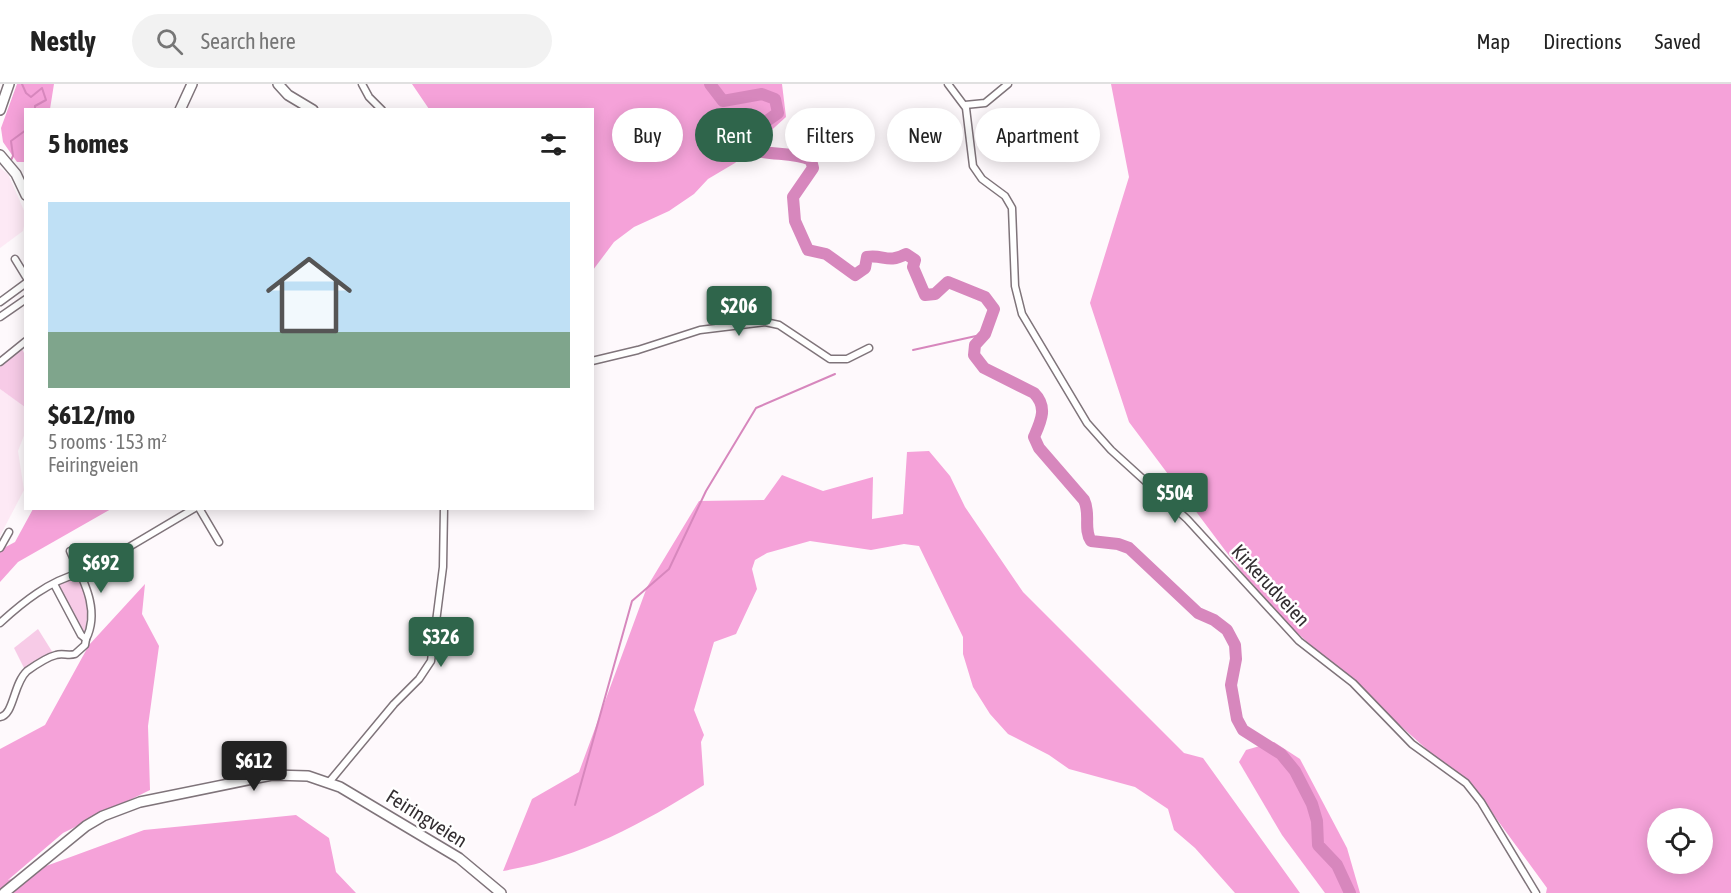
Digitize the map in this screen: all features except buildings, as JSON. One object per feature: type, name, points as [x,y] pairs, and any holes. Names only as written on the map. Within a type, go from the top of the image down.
[{"type":"street","points":[[0,110],[9,84]]},
{"type":"street","points":[[181,108],[192,84]]},
{"type":"street","points":[[278,84],[288,95],[310,108]]},
{"type":"street","points":[[362,84],[369,97],[380,108]]},
{"type":"street","points":[[948,84],[965,105],[985,103],[1008,84]]},
{"type":"street","name":"Kirkerudveien","points":[[965,105],[973,166],[982,179],[1005,196],[1012,208],[1015,286],[1022,314],[1087,423],[1111,450],[1187,519],[1299,641],[1353,683],[1412,744],[1466,783],[1481,802],[1536,893]]},
{"type":"street","points":[[0,155],[24,192]]},
{"type":"street","points":[[15,259],[24,274]]},
{"type":"street","points":[[0,302],[24,284]]},
{"type":"street","points":[[0,317],[24,300]]},
{"type":"street","points":[[594,361],[638,351],[700,330],[765,322],[779,325],[830,359],[847,358],[869,348]]},
{"type":"street","points":[[0,362],[24,343]]},
{"type":"street","points":[[119,553],[194,510]]},
{"type":"street","points":[[198,510],[219,542]]},
{"type":"street","points":[[330,781],[394,704],[419,679],[431,661],[443,567],[444,510]]},
{"type":"street","points":[[0,548],[9,532]]},
{"type":"street","points":[[0,717],[5,716],[11,710],[16,687],[26,672],[55,655],[69,656],[82,651],[91,607],[70,551]]},
{"type":"street","points":[[0,623],[37,594],[80,573]]},
{"type":"street","points":[[54,584],[81,635],[86,639]]},
{"type":"street","name":"Feiringveien","points":[[4,893],[86,826],[120,809],[162,796],[272,775],[309,776],[330,781],[453,855],[501,893]]},
{"type":"shaded area","points":[[17,84],[54,84],[50,108],[24,108],[24,162],[17,162],[3,142],[1,128]]},
{"type":"shaded area","points":[[412,84],[782,84],[785,118],[773,129],[773,108],[695,108],[695,162],[736,162],[708,179],[694,194],[669,211],[634,227],[614,242],[594,269],[594,108],[428,108]]},
{"type":"shaded area","points":[[1111,84],[1731,84],[1731,893],[1546,893],[1547,888],[1482,799],[1266,605],[1129,422],[1090,303],[1129,177]]},
{"type":"shaded area","points":[[0,168],[8,174],[24,210],[24,226],[23,231],[0,248]]},
{"type":"shaded area","points":[[21,347],[24,353],[24,406],[0,389],[0,367]]},
{"type":"shaded area","points":[[0,389],[24,406],[24,436],[18,451],[24,490],[0,536]]},
{"type":"shaded area","points":[[929,451],[950,476],[965,507],[1023,592],[1184,753],[1203,758],[1300,893],[1235,893],[1195,848],[1174,830],[1168,809],[1135,787],[1069,769],[1049,755],[1008,734],[990,714],[973,687],[963,654],[963,637],[919,546],[904,544],[871,550],[810,541],[767,553],[755,560],[752,569],[757,589],[736,634],[714,642],[694,710],[704,735],[701,742],[704,785],[632,826],[583,849],[503,871],[532,799],[579,772],[647,587],[699,501],[764,500],[782,475],[823,491],[873,477],[872,519],[903,514],[907,452]]},
{"type":"shaded area","points":[[32,510],[109,510],[18,562],[0,582],[0,550],[15,542]]},
{"type":"shaded area","points":[[79,576],[87,605],[84,634],[57,584]]},
{"type":"shaded area","points":[[145,584],[142,614],[159,646],[148,726],[150,790],[63,833],[8,880],[144,830],[296,815],[329,838],[336,872],[356,893],[0,893],[0,749],[45,725],[89,645]]},
{"type":"shaded area","points":[[38,629],[53,653],[25,670],[14,648]]},
{"type":"shaded area","points":[[1274,742],[1300,759],[1347,848],[1360,893],[1325,893],[1282,835],[1239,762],[1246,750]]},
{"type":"waterway","points":[[22,84],[26,93],[31,97],[42,88],[46,100],[35,108]]},
{"type":"waterway","points":[[710,84],[723,101],[762,94],[775,99],[778,113],[744,137],[743,145],[759,151],[794,155],[811,160],[813,168],[793,197],[795,221],[808,250],[826,254],[855,275],[865,268],[867,257],[890,259],[906,254],[915,260],[913,267],[925,295],[935,294],[948,282],[985,297],[994,309],[985,334],[975,345],[974,355],[984,368],[1034,393],[1038,398],[1042,414],[1034,437],[1039,448],[1084,500],[1091,541],[1118,544],[1129,548],[1198,613],[1214,620],[1227,630],[1235,645],[1236,659],[1231,685],[1237,719],[1243,730],[1281,754],[1295,771],[1312,804],[1317,821],[1318,845],[1337,865],[1350,893]]},
{"type":"waterway","points":[[11,160],[13,156],[11,141],[24,131]]},
{"type":"waterway","points":[[913,350],[985,334]]},
{"type":"waterway","points":[[575,805],[632,601],[669,569],[706,491],[756,408],[835,374]]}]
